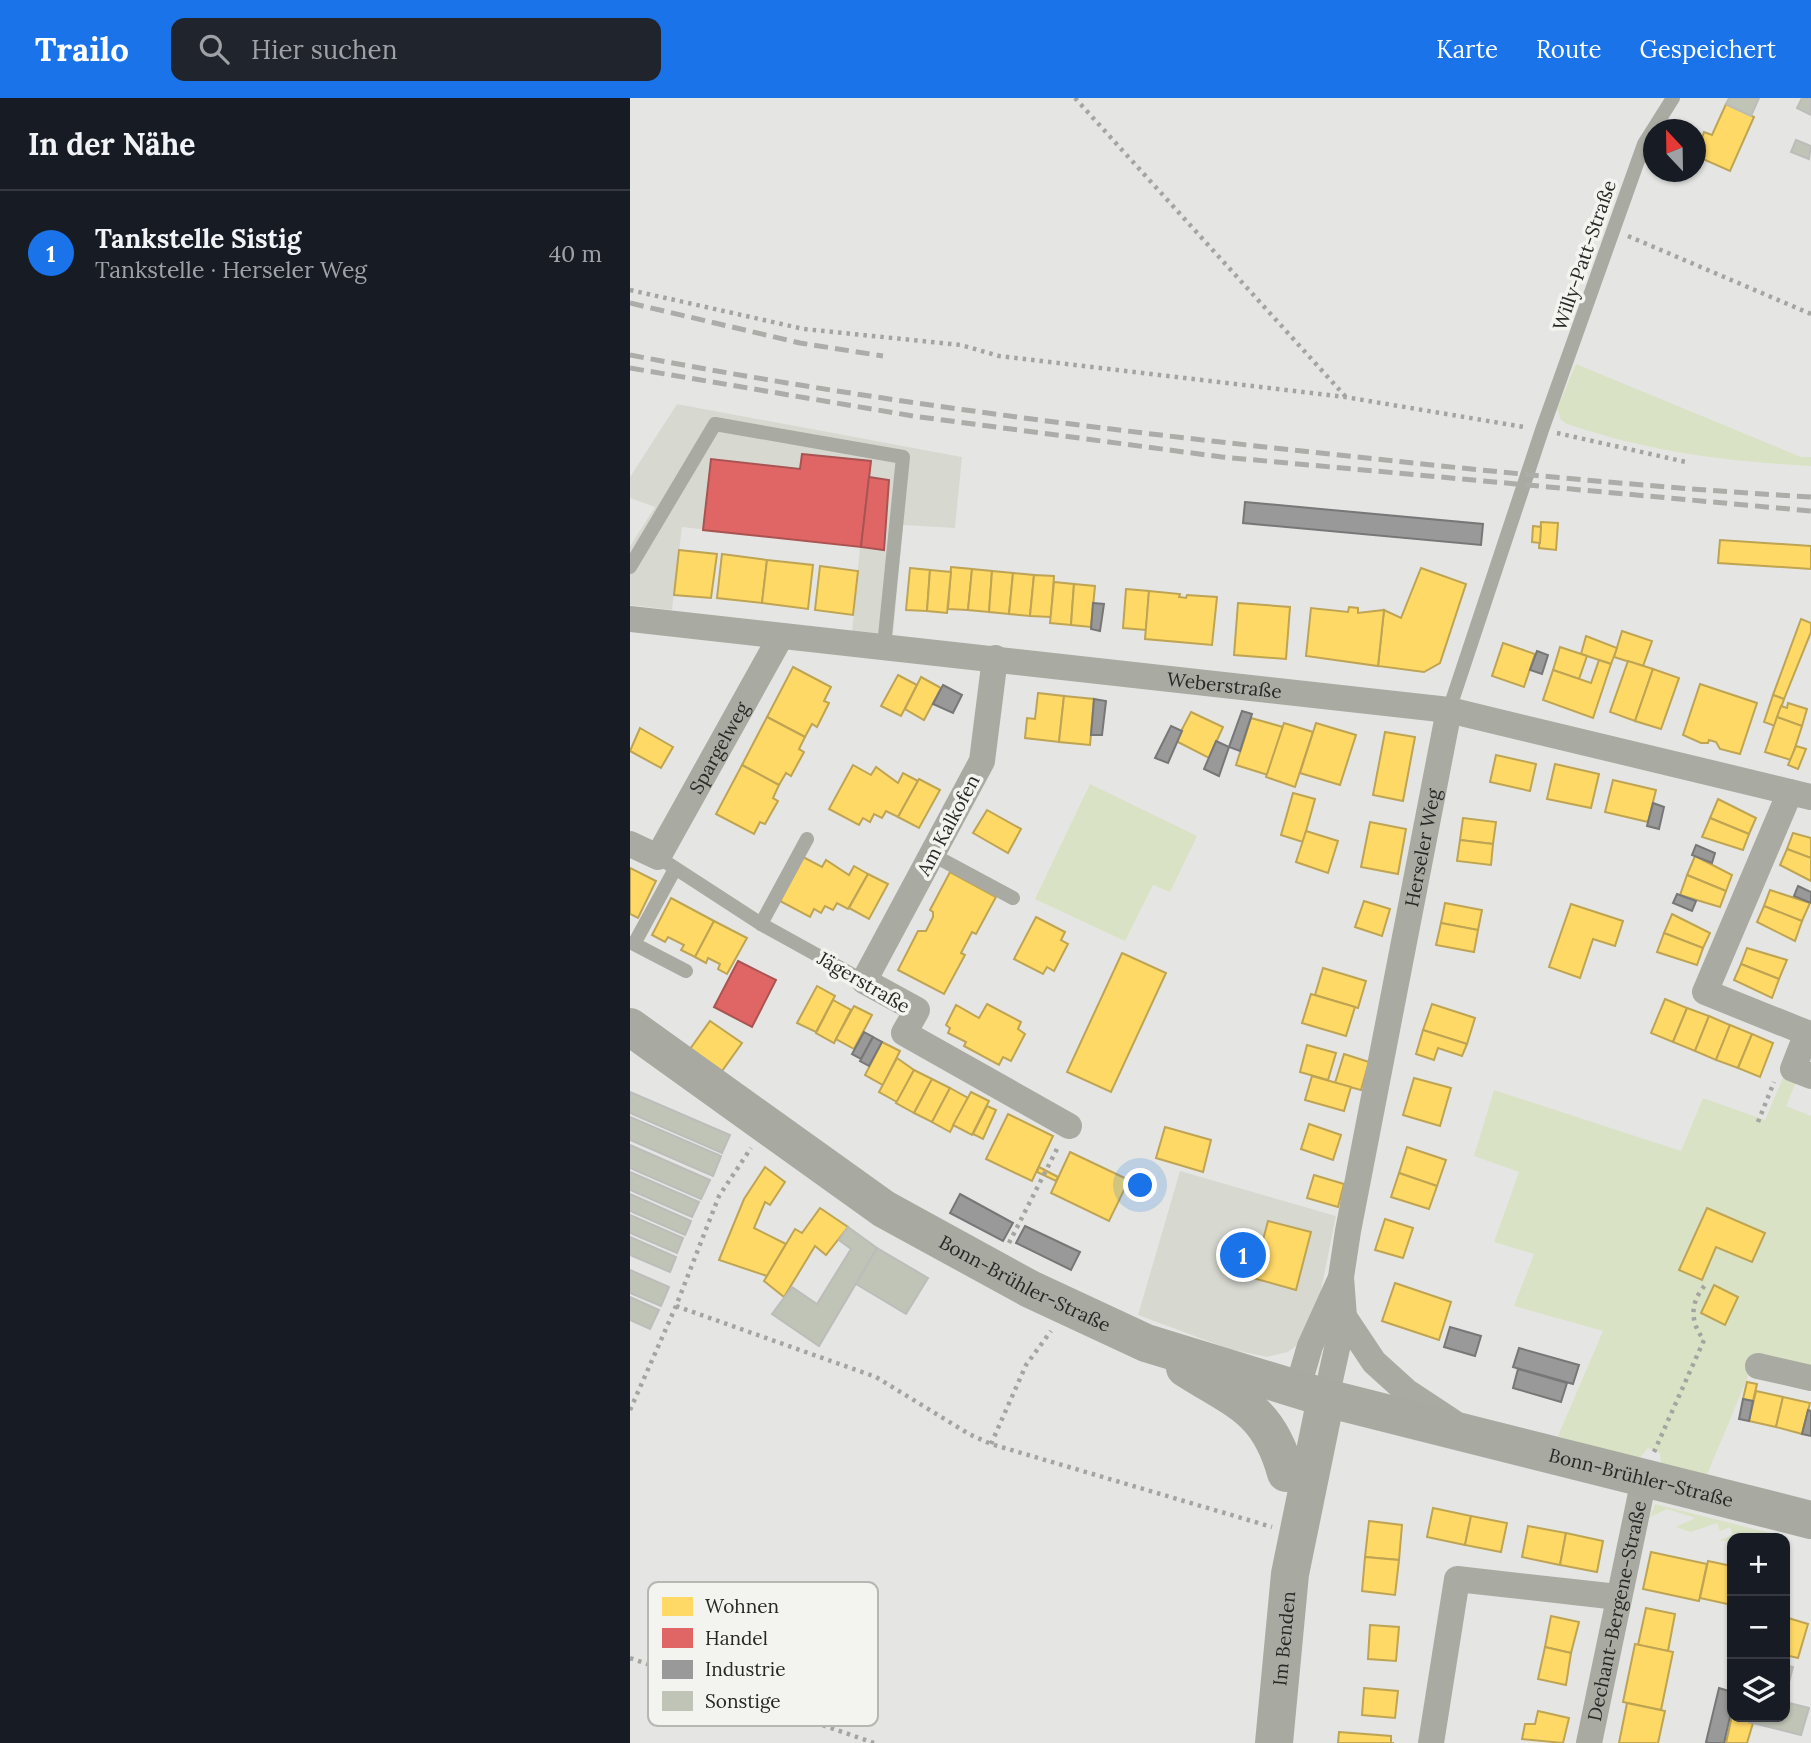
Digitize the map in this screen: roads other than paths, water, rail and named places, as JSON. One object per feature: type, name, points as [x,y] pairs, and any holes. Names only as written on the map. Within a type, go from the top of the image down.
[{"type":"street","name":"Weberstraße","points":[[630,619],[780,638],[884,646],[1449,710],[1800,795]]},
{"type":"street","name":"Spargelweg","points":[[667,863],[780,638]]},
{"type":"street","name":"Am Kalkofen","points":[[864,981],[982,761],[995,658]]},
{"type":"street","name":"Herseler Weg","points":[[1312,1394],[1310,1346],[1341,1277],[1449,710]]},
{"type":"street","points":[[1800,795],[1705,992],[1807,1033],[1802,1073]]},
{"type":"street","name":"Jägerstraße","points":[[630,844],[667,863]]},
{"type":"street","name":"Jägerstraße","points":[[864,981],[917,1010],[904,1033],[1065,1134]]},
{"type":"street","name":"Bonn-Brühler-Straße","points":[[630,1027],[884,1209],[1008,1277],[1146,1343],[1312,1394],[1811,1520]]},
{"type":"street","name":"Herseler Weg","points":[[1312,1394],[1344,1317],[1341,1277]]},
{"type":"street","name":"Bonn-Brühler-Straße","points":[[1344,1317],[1374,1362],[1405,1391],[1472,1434]]},
{"type":"street","points":[[1146,1343],[1259,1417],[1274,1437],[1286,1473]]},
{"type":"street","points":[[1758,1366],[1811,1378]]},
{"type":"street","name":"Im Benden","points":[[1296,1535],[1286,1473],[1312,1394]]},
{"type":"street","name":"Im Benden","points":[[1274,1743],[1312,1394]]},
{"type":"street","name":"Dechant-Bergene-Straße","points":[[1589,1743],[1644,1479]]},
{"type":"street","points":[[1431,1743],[1457,1579],[1618,1597]]},
{"type":"lane","name":"Willy-Patt-Straße","points":[[1542,430],[1644,144],[1673,98]]},
{"type":"lane","points":[[630,567],[715,424],[902,457],[884,646]]},
{"type":"lane","name":"Herseler Weg","points":[[1449,710],[1542,430]]},
{"type":"lane","points":[[761,924],[807,839]]},
{"type":"lane","points":[[933,855],[1013,898]]},
{"type":"lane","points":[[667,863],[634,944],[686,971]]},
{"type":"lane","name":"Jägerstraße","points":[[667,863],[761,924],[864,981]]},
{"type":"railway","points":[[630,303],[800,343],[883,356]]},
{"type":"railway","points":[[630,355],[877,397],[1127,431],[1552,477],[1811,497]]},
{"type":"railway","points":[[630,368],[913,416],[1222,457],[1811,511]]},
{"type":"place","name":"Tankstelle Sistig","points":[[1243,1255]]}]
